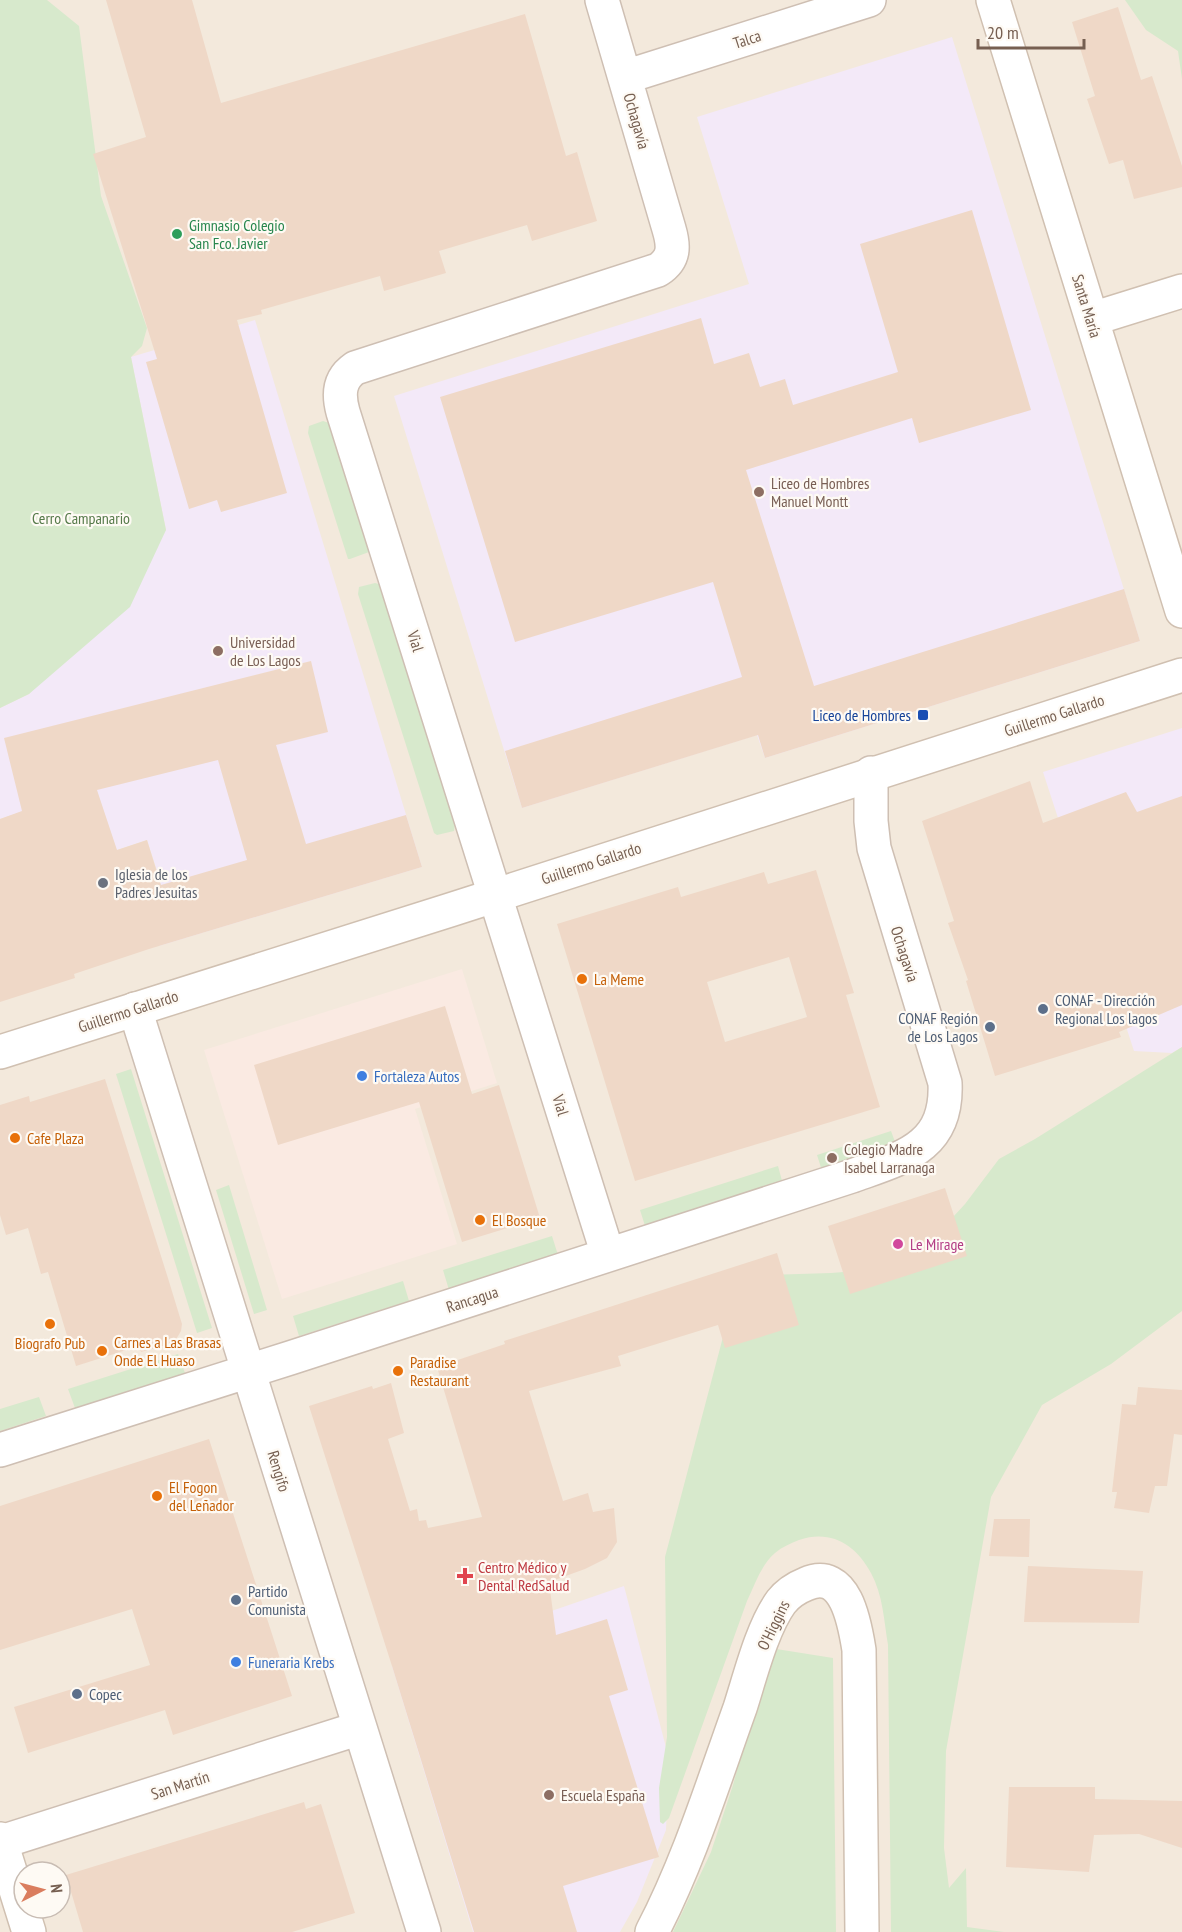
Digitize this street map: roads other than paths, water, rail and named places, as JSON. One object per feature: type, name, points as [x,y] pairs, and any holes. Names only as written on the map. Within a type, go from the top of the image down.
[{"type":"street","name":"Ochagavía","points":[[602,0],[672,241]]},
{"type":"street","name":"Talca","points":[[625,77],[869,0]]},
{"type":"street","name":"Santa María","points":[[993,0],[1182,611]]},
{"type":"street","name":"Vial","points":[[608,1255],[340,402],[342,382],[355,368],[658,270],[666,265],[670,258],[673,249],[672,241]]},
{"type":"street","points":[[1092,320],[1182,291]]},
{"type":"street","name":"Guillermo Gallardo","points":[[0,1052],[1182,675]]},
{"type":"street","name":"Ochagavía","points":[[871,773],[871,821],[874,848],[945,1083],[945,1104],[934,1132]]},
{"type":"street","name":"Rengifo","points":[[135,1009],[424,1932]]},
{"type":"street","name":"Rancagua","points":[[0,1450],[248,1372],[904,1157],[927,1142],[934,1132]]},
{"type":"street","name":"O'Higgins","points":[[652,1932],[666,1905],[706,1805],[766,1634],[780,1604],[790,1592],[812,1581],[831,1584],[843,1594],[853,1618],[858,1650],[862,1932]]},
{"type":"street","name":"San Martín","points":[[0,1841],[360,1728]]},
{"type":"street","points":[[0,1841],[29,1932]]},
{"type":"place","name":"Gimnasio Colegio San Fco. Javier","points":[[177,234]]},
{"type":"place","name":"Liceo de Hombres Manuel Montt","points":[[759,492]]},
{"type":"place","name":"Universidad de Los Lagos","points":[[218,651]]},
{"type":"place","name":"Liceo de Hombres","points":[[923,715]]},
{"type":"place","name":"Iglesia de los Padres Jesuitas","points":[[103,883]]},
{"type":"place","name":"La Meme","points":[[582,979]]},
{"type":"place","name":"CONAF - Dirección Regional Los lagos","points":[[1043,1009]]},
{"type":"place","name":"CONAF Región de Los Lagos","points":[[990,1027]]},
{"type":"place","name":"Fortaleza Autos","points":[[362,1076]]},
{"type":"place","name":"Cafe Plaza","points":[[15,1138]]},
{"type":"place","name":"Colegio Madre Isabel Larranaga","points":[[832,1158]]},
{"type":"place","name":"El Bosque","points":[[480,1220]]},
{"type":"place","name":"Le Mirage","points":[[898,1244]]},
{"type":"place","name":"Biografo Pub","points":[[50,1324]]},
{"type":"place","name":"Carnes a Las Brasas Onde El Huaso","points":[[102,1351]]},
{"type":"place","name":"Paradise Restaurant","points":[[398,1371]]},
{"type":"place","name":"El Fogon del Leñador","points":[[157,1496]]},
{"type":"place","name":"Centro Médico y Dental RedSalud","points":[[465,1576]]},
{"type":"place","name":"Partido Comunista","points":[[236,1600]]},
{"type":"place","name":"Funeraria Krebs","points":[[236,1662]]},
{"type":"place","name":"Copec","points":[[77,1694]]},
{"type":"place","name":"Escuela España","points":[[549,1795]]},
{"type":"park label","name":"Cerro Campanario","points":[[81,518]]}]
